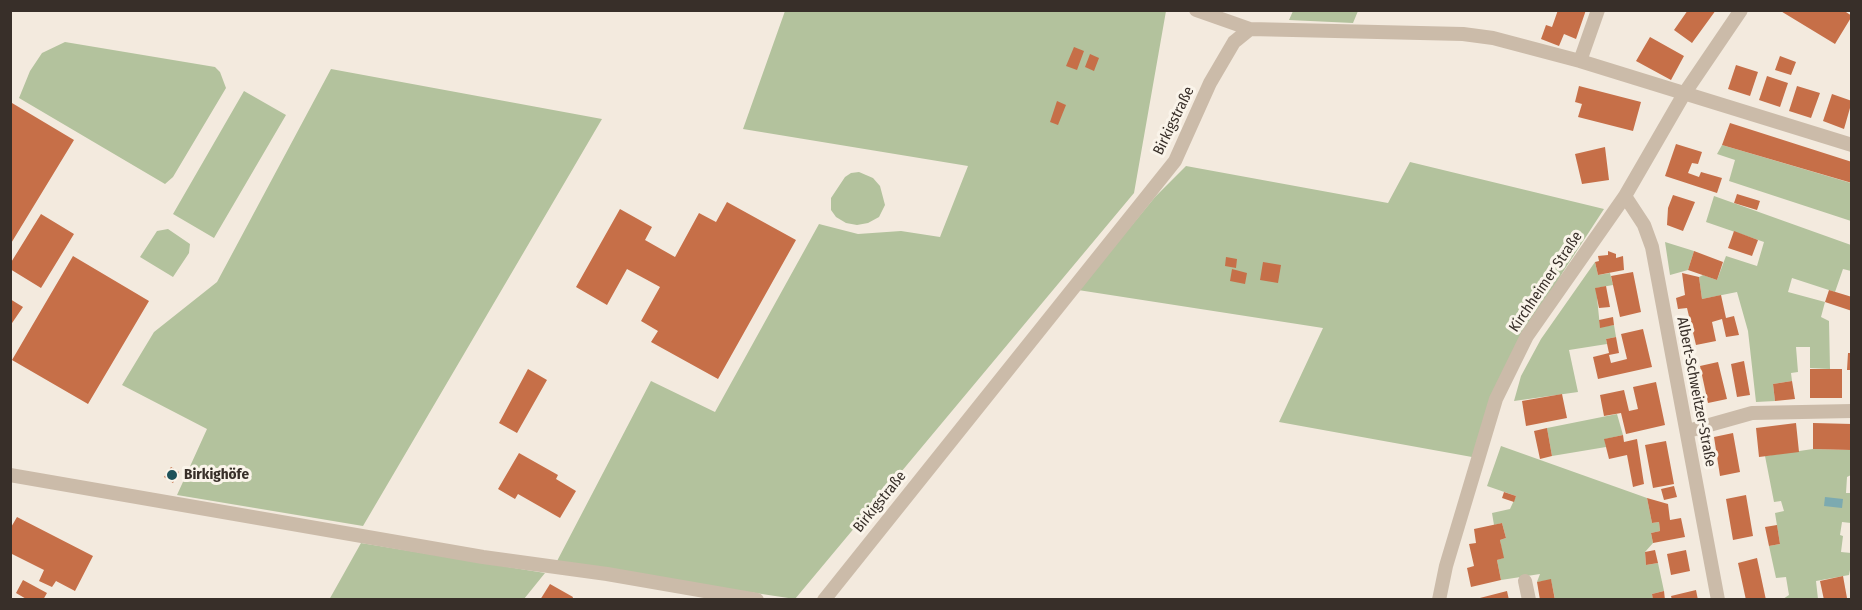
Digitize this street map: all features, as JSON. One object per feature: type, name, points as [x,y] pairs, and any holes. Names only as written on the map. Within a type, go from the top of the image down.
[{"type":"street","points":[[1196,10],[1250,28],[1463,34],[1493,38],[1580,61],[1851,145]]},
{"type":"street","points":[[1580,61],[1598,10]]},
{"type":"street","name":"Kirchheimer Straße","points":[[1439,600],[1446,566],[1496,399],[1527,336],[1624,196],[1684,94],[1741,10]]},
{"type":"street","name":"Birkigstraße","points":[[824,600],[1175,161],[1210,83],[1234,42],[1250,28]]},
{"type":"street","name":"Albert-Schweitzer-Straße","points":[[1624,196],[1644,225],[1652,247],[1718,600]]},
{"type":"street","points":[[1688,431],[1752,412],[1851,411]]},
{"type":"street","points":[[10,475],[483,557],[757,600]]},
{"type":"street","points":[[1525,581],[1529,600]]},
{"type":"green space","points":[[1293,10],[1358,11],[1353,23],[1289,20]]},
{"type":"green space","points":[[785,11],[1166,11],[1134,193],[795,599],[556,563],[651,381],[715,412],[819,224],[858,234],[901,231],[940,237],[968,166],[743,129]]},
{"type":"green space","points":[[65,42],[215,67],[220,72],[226,88],[173,177],[165,184],[19,98],[30,71],[42,53]]},
{"type":"green space","points":[[331,69],[602,119],[363,526],[177,495],[207,429],[122,385],[154,332],[217,282]]},
{"type":"green space","points":[[244,91],[286,115],[214,238],[173,214]]},
{"type":"green space","points":[[1722,145],[1851,183],[1851,221],[1729,181],[1735,160],[1717,154]]},
{"type":"green space","points":[[1410,162],[1604,209],[1563,272],[1495,388],[1472,457],[1279,422],[1323,328],[1078,290],[1155,197],[1186,166],[1388,203]]},
{"type":"green space","points":[[859,172],[873,178],[880,186],[885,205],[879,217],[868,223],[857,225],[846,223],[836,217],[831,210],[831,198],[845,177]]},
{"type":"green space","points":[[1714,196],[1851,245],[1851,271],[1843,269],[1835,292],[1792,278],[1788,292],[1825,302],[1821,317],[1829,321],[1830,369],[1810,368],[1810,347],[1796,347],[1798,372],[1791,373],[1792,381],[1773,384],[1775,401],[1756,402],[1748,331],[1737,292],[1702,299],[1699,277],[1703,275],[1717,280],[1726,256],[1757,266],[1764,242],[1706,222]]},
{"type":"green space","points":[[168,229],[190,244],[189,253],[173,277],[140,257],[157,231]]},
{"type":"green space","points":[[1665,242],[1694,251],[1688,270],[1670,275]]},
{"type":"green space","points":[[1595,262],[1598,275],[1610,273],[1613,285],[1596,288],[1600,327],[1614,325],[1616,337],[1606,339],[1607,344],[1569,350],[1578,392],[1514,401],[1521,376],[1541,339]]},
{"type":"green space","points":[[1617,414],[1623,435],[1605,439],[1606,447],[1552,456],[1547,428]]},
{"type":"green space","points":[[1501,446],[1647,498],[1652,523],[1659,522],[1660,531],[1651,533],[1653,543],[1645,552],[1646,565],[1658,563],[1664,591],[1652,594],[1653,599],[1555,599],[1551,580],[1537,582],[1540,574],[1501,580],[1497,560],[1503,558],[1500,540],[1506,538],[1502,523],[1494,525],[1492,513],[1510,509],[1516,496],[1487,486]]},
{"type":"green space","points":[[1813,449],[1851,450],[1851,475],[1847,477],[1846,493],[1851,493],[1851,523],[1842,522],[1840,535],[1843,536],[1841,552],[1851,553],[1849,575],[1816,581],[1818,599],[1783,599],[1789,595],[1786,577],[1776,578],[1769,546],[1780,544],[1775,513],[1784,511],[1781,501],[1774,502],[1765,456]]},
{"type":"green space","points":[[361,543],[545,573],[524,599],[329,600]]},
{"type":"water","points":[[1825,497],[1843,499],[1842,508],[1824,506]]},
{"type":"building","points":[[1558,10],[1586,10],[1576,39],[1564,34],[1559,46],[1541,39],[1546,25],[1552,27]]},
{"type":"building","points":[[1688,10],[1716,10],[1692,43],[1674,30]]},
{"type":"building","points":[[1779,10],[1843,10],[1852,16],[1835,44]]},
{"type":"building","points":[[1650,37],[1684,56],[1671,80],[1636,61]]},
{"type":"building","points":[[1074,47],[1084,51],[1077,70],[1066,66]]},
{"type":"building","points":[[1090,54],[1099,58],[1094,71],[1085,67]]},
{"type":"building","points":[[1780,56],[1796,62],[1791,75],[1775,70]]},
{"type":"building","points":[[1736,65],[1758,72],[1750,96],[1728,89]]},
{"type":"building","points":[[1767,76],[1788,83],[1780,107],[1759,100]]},
{"type":"building","points":[[1579,86],[1641,102],[1633,131],[1578,117],[1582,104],[1575,102]]},
{"type":"building","points":[[1797,86],[1820,93],[1811,118],[1789,111]]},
{"type":"building","points":[[1832,94],[1852,101],[1844,129],[1823,121]]},
{"type":"building","points":[[1057,101],[1066,105],[1058,125],[1050,122]]},
{"type":"building","points":[[12,103],[74,140],[10,245],[10,106]]},
{"type":"building","points":[[1730,123],[1852,162],[1852,183],[1722,145]]},
{"type":"building","points":[[1676,144],[1702,152],[1698,164],[1692,163],[1688,173],[1699,177],[1701,172],[1722,178],[1717,193],[1665,176]]},
{"type":"building","points":[[1605,147],[1609,180],[1582,184],[1575,154]]},
{"type":"building","points":[[1737,194],[1760,201],[1757,210],[1734,203]]},
{"type":"building","points":[[1673,195],[1695,202],[1683,231],[1667,225],[1668,208]]},
{"type":"building","points":[[727,202],[796,240],[718,379],[651,342],[658,331],[641,321],[660,287],[627,269],[607,305],[576,287],[620,209],[652,227],[645,240],[675,257],[699,213],[716,222]]},
{"type":"building","points":[[41,214],[74,234],[41,288],[10,269],[10,264]]},
{"type":"building","points":[[1734,231],[1758,240],[1752,256],[1728,248]]},
{"type":"building","points":[[1608,251],[1616,254],[1616,258],[1623,256],[1624,270],[1598,275],[1595,262],[1599,261],[1598,256],[1608,255]]},
{"type":"building","points":[[1694,251],[1723,262],[1717,280],[1688,270]]},
{"type":"building","points":[[73,256],[149,301],[88,404],[12,360]]},
{"type":"building","points":[[1226,257],[1237,259],[1236,268],[1225,266]]},
{"type":"building","points":[[1263,262],[1281,265],[1278,283],[1260,280]]},
{"type":"building","points":[[1232,269],[1247,273],[1245,284],[1230,281]]},
{"type":"building","points":[[1633,272],[1641,312],[1620,317],[1611,276]]},
{"type":"building","points":[[1682,273],[1699,277],[1702,299],[1721,295],[1726,318],[1734,316],[1739,335],[1726,337],[1722,319],[1712,322],[1716,341],[1696,345],[1687,308],[1678,309],[1676,298],[1685,295]]},
{"type":"building","points":[[1606,286],[1610,307],[1599,308],[1595,288]]},
{"type":"building","points":[[1829,290],[1852,297],[1852,311],[1825,302]]},
{"type":"building","points":[[10,299],[23,307],[10,326]]},
{"type":"building","points":[[1613,317],[1614,325],[1600,328],[1599,320]]},
{"type":"building","points":[[1643,329],[1652,367],[1598,379],[1593,357],[1609,353],[1606,339],[1616,337],[1619,353],[1609,355],[1611,363],[1627,359],[1621,334]]},
{"type":"building","points":[[1848,353],[1852,353],[1852,370],[1847,370]]},
{"type":"building","points":[[1744,361],[1750,395],[1737,397],[1731,364]]},
{"type":"building","points":[[1718,362],[1727,399],[1708,403],[1700,366]]},
{"type":"building","points":[[528,369],[547,380],[517,433],[499,423]]},
{"type":"building","points":[[1810,369],[1842,369],[1842,398],[1810,398]]},
{"type":"building","points":[[1792,381],[1795,399],[1775,401],[1773,384]]},
{"type":"building","points":[[1656,382],[1665,425],[1626,434],[1621,413],[1604,416],[1600,395],[1624,390],[1629,411],[1638,409],[1633,387]]},
{"type":"building","points":[[1562,394],[1567,418],[1526,426],[1522,401]]},
{"type":"building","points":[[1796,423],[1799,452],[1759,457],[1756,428]]},
{"type":"building","points":[[1813,423],[1852,424],[1851,450],[1813,449]]},
{"type":"building","points":[[1547,428],[1552,456],[1540,459],[1534,431]]},
{"type":"building","points":[[1733,433],[1740,472],[1720,476],[1714,437]]},
{"type":"building","points":[[1623,435],[1624,442],[1637,439],[1644,484],[1633,487],[1627,455],[1609,459],[1604,439]]},
{"type":"building","points":[[1666,441],[1674,484],[1653,488],[1645,445]]},
{"type":"building","points":[[519,453],[558,475],[556,479],[576,491],[560,518],[518,494],[515,499],[498,489]]},
{"type":"building","name":"Birkighöfe","points":[[171,467],[179,472],[173,483],[164,477]]},
{"type":"building","points":[[1674,486],[1677,497],[1664,500],[1661,489]]},
{"type":"building","points":[[1504,492],[1516,496],[1514,502],[1502,498]]},
{"type":"building","points":[[1746,495],[1753,536],[1733,540],[1726,499]]},
{"type":"building","points":[[1647,498],[1668,504],[1670,520],[1681,518],[1685,537],[1653,543],[1651,533],[1660,531],[1659,522],[1652,523]]},
{"type":"building","points":[[17,517],[93,556],[75,591],[56,581],[52,587],[39,581],[44,570],[10,553],[10,529]]},
{"type":"building","points":[[1502,523],[1506,538],[1500,540],[1504,558],[1497,560],[1501,580],[1471,587],[1467,568],[1474,566],[1469,544],[1476,543],[1474,529]]},
{"type":"building","points":[[1777,525],[1780,544],[1769,546],[1765,527]]},
{"type":"building","points":[[1655,550],[1658,563],[1646,565],[1645,552]]},
{"type":"building","points":[[1686,550],[1690,571],[1671,575],[1667,554]]},
{"type":"building","points":[[1757,558],[1766,600],[1746,600],[1738,563]]},
{"type":"building","points":[[1843,576],[1847,598],[1824,600],[1820,581]]},
{"type":"building","points":[[1551,579],[1555,600],[1540,600],[1537,582]]},
{"type":"building","points":[[23,580],[47,593],[43,600],[28,600],[16,593]]},
{"type":"building","points":[[550,584],[573,597],[572,600],[540,600]]},
{"type":"building","points":[[1696,590],[1698,600],[1672,600],[1671,596]]},
{"type":"building","points":[[1507,591],[1509,600],[1476,600],[1476,599]]},
{"type":"building","points":[[1664,591],[1665,600],[1653,600],[1652,594]]},
{"type":"place","name":"Birkighöfe","points":[[172,475]]}]
